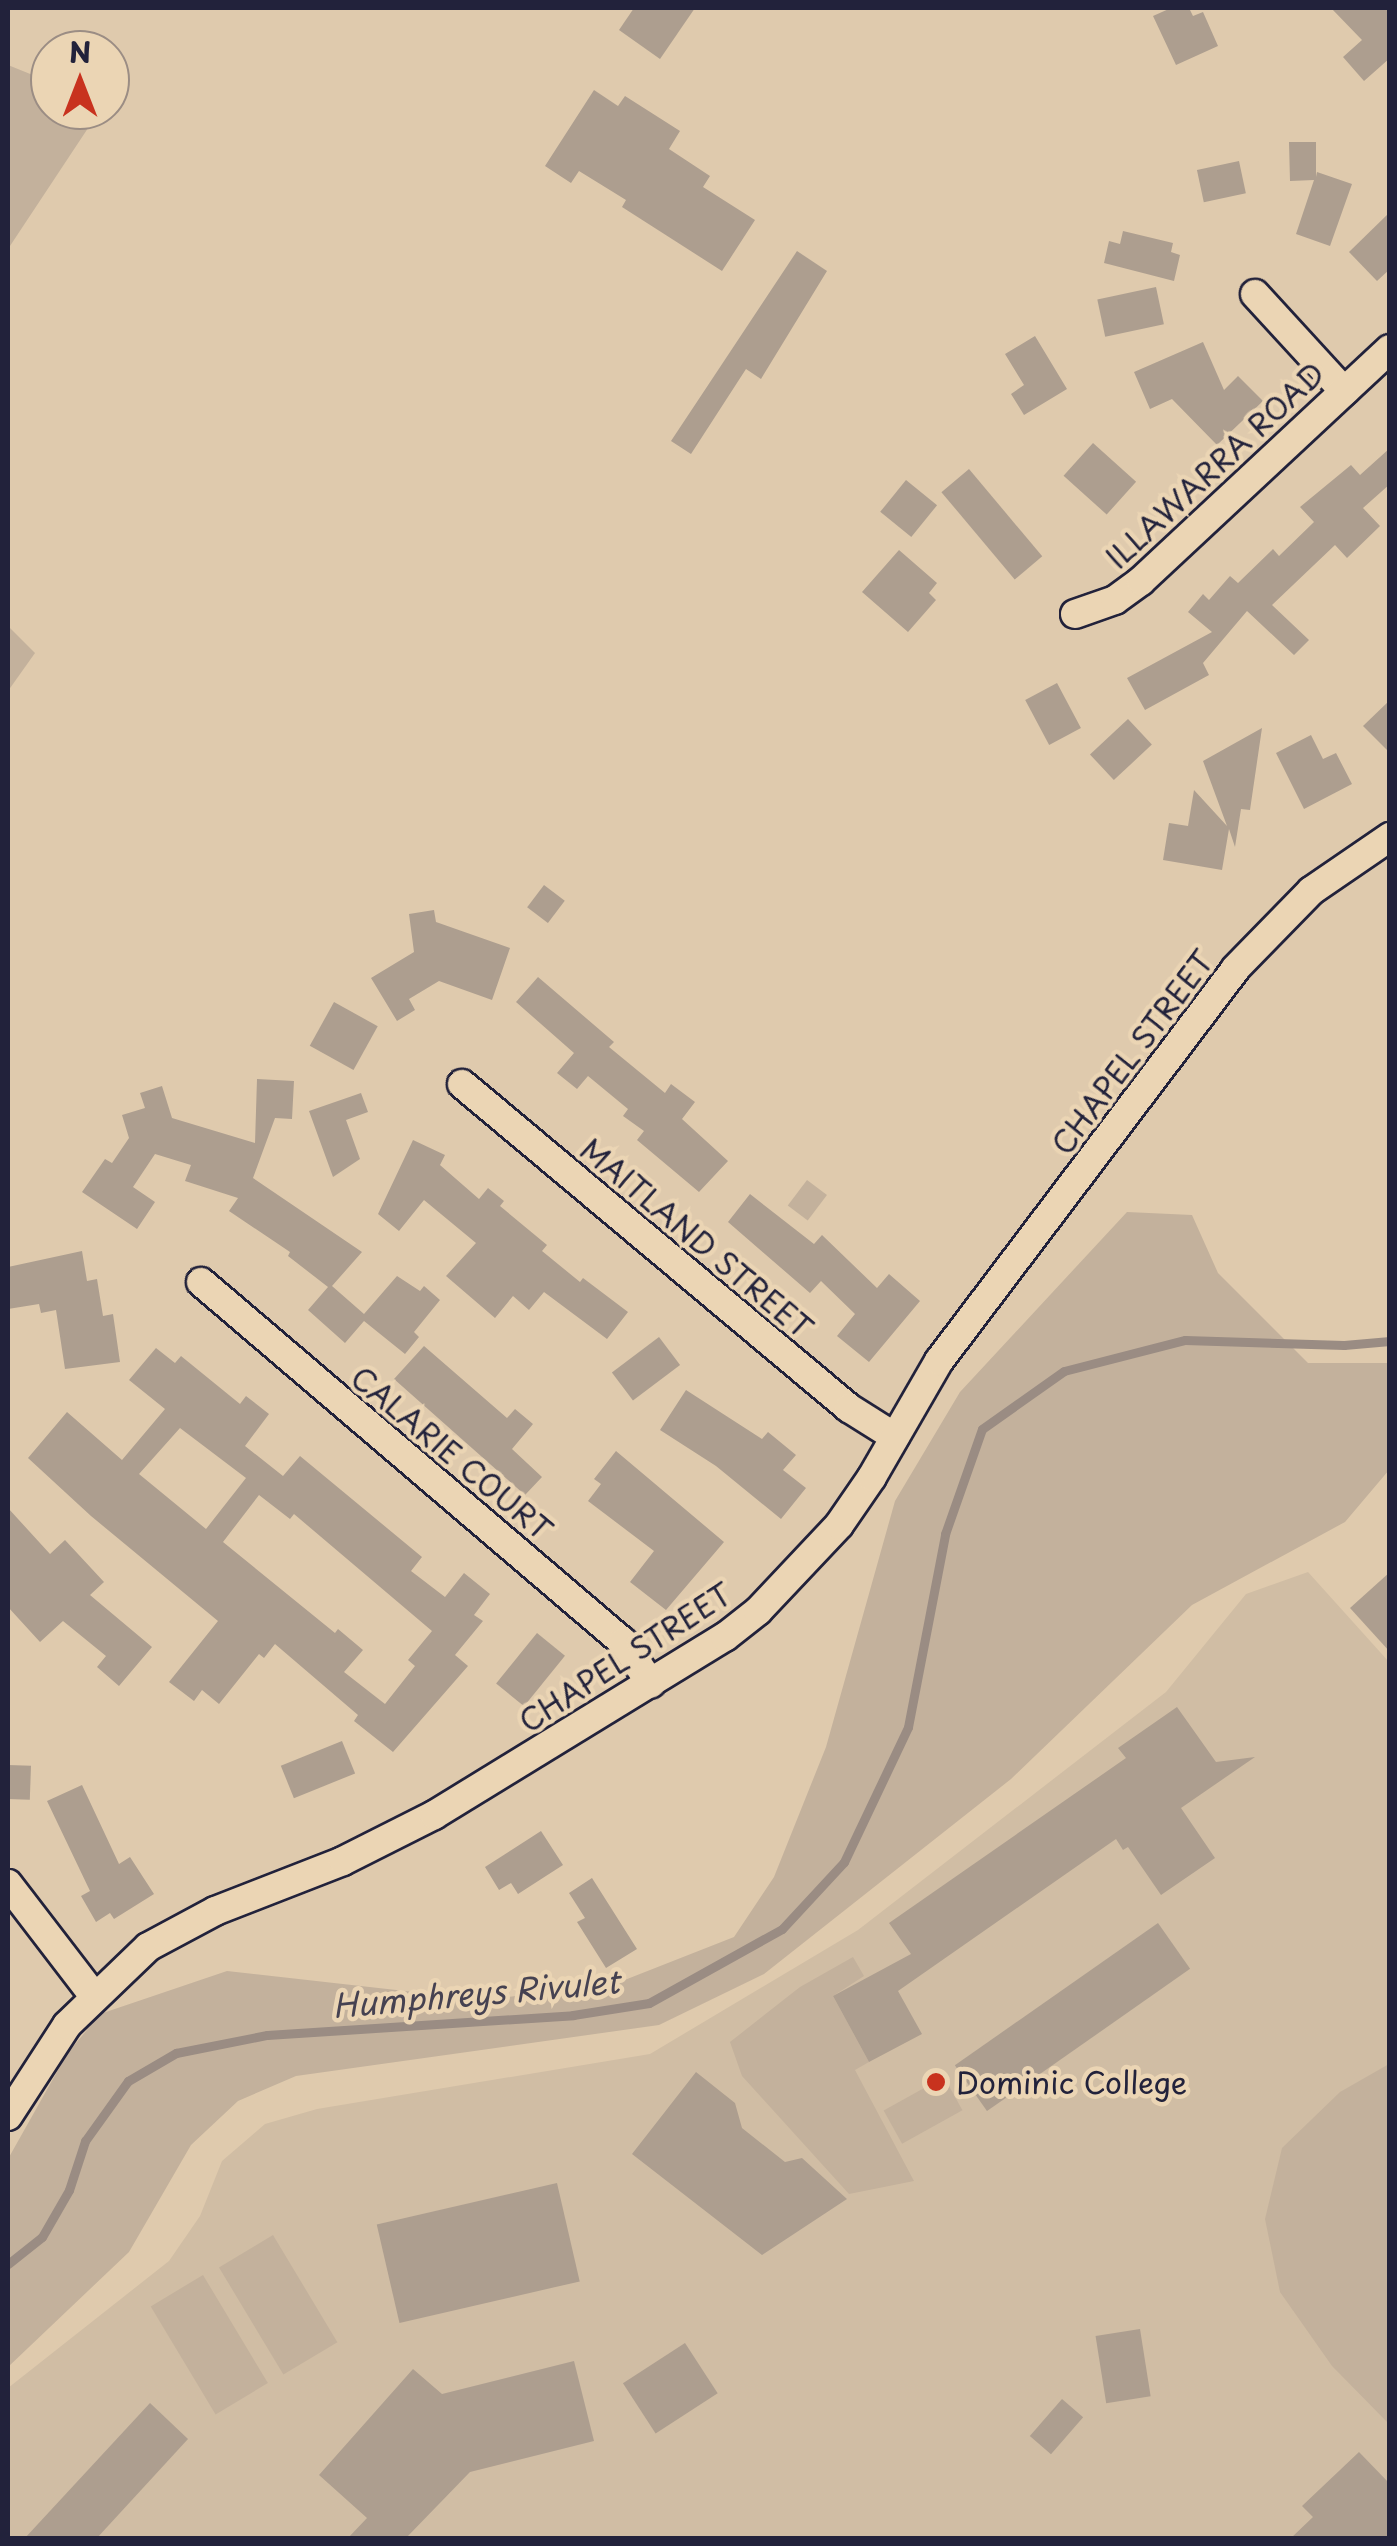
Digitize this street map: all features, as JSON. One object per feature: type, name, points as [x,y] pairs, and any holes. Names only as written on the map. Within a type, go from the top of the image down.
[{"type":"street","points":[[1255,294],[1344,391]]},
{"type":"street","name":"ILLAWARRA ROAD","points":[[1075,614],[1115,600],[1141,582],[1390,349]]},
{"type":"street","name":"CHAPEL STREET","points":[[8,2116],[41,2060],[94,1996],[148,1947],[178,1930],[403,1832],[726,1637],[792,1578],[839,1524],[939,1361],[1235,969],[1311,891],[1390,837]]},
{"type":"street","name":"MAITLAND STREET","points":[[462,1084],[849,1408],[895,1437]]},
{"type":"street","name":"CALARIE COURT","points":[[201,1282],[623,1642],[651,1684]]},
{"type":"street","points":[[8,1884],[94,1996]]},
{"type":"shaded area","points":[[8,65],[30,74],[30,130],[87,130],[8,249]]},
{"type":"shaded area","points":[[8,626],[35,653],[8,691]]},
{"type":"shaded area","points":[[807,1180],[827,1195],[808,1221],[788,1206]]},
{"type":"shaded area","points":[[1127,1212],[1192,1215],[1218,1273],[1308,1363],[1389,1363],[1389,1470],[1345,1522],[1192,1605],[1011,1779],[764,1974],[659,2025],[296,2076],[238,2101],[191,2145],[129,2252],[8,2367],[8,2159],[67,2054],[100,2014],[227,1971],[485,2000],[617,1983],[734,1937],[774,1877],[826,1747],[895,1501],[960,1392]]},
{"type":"shaded area","name":"Dominic College","points":[[1308,1572],[1389,1662],[1389,2538],[8,2538],[8,2388],[169,2261],[200,2216],[222,2161],[265,2124],[317,2109],[650,2054],[858,1930],[1166,1692],[1246,1594]]},
{"type":"shaded area","points":[[853,1957],[864,1976],[833,1996],[869,2062],[855,2070],[914,2181],[849,2194],[742,2076],[730,2042],[800,1987]]},
{"type":"shaded area","points":[[1389,2064],[1389,2424],[1332,2366],[1280,2292],[1265,2219],[1282,2148],[1340,2092]]},
{"type":"shaded area","points":[[944,2077],[962,2110],[902,2144],[884,2110]]},
{"type":"shaded area","points":[[273,2235],[337,2342],[283,2375],[219,2267]]},
{"type":"shaded area","points":[[203,2275],[268,2383],[216,2414],[151,2306]]},
{"type":"building","points":[[634,8],[695,8],[660,59],[619,30]]},
{"type":"building","points":[[1171,8],[1189,8],[1193,16],[1203,12],[1218,46],[1176,65],[1153,16]]},
{"type":"building","points":[[1331,8],[1390,8],[1390,58],[1364,81],[1343,57],[1362,40]]},
{"type":"building","points":[[594,90],[618,106],[625,96],[680,131],[669,149],[710,176],[703,187],[755,220],[722,271],[622,207],[626,200],[579,171],[571,183],[545,166]]},
{"type":"building","points":[[1289,142],[1316,142],[1316,177],[1317,172],[1352,184],[1330,246],[1296,234],[1314,180],[1290,181]]},
{"type":"building","points":[[1239,161],[1246,193],[1204,202],[1197,170]]},
{"type":"building","points":[[1390,212],[1390,269],[1377,281],[1349,252]]},
{"type":"building","points":[[1123,231],[1173,243],[1171,252],[1180,255],[1174,281],[1104,263],[1109,241],[1120,244]]},
{"type":"building","points":[[797,251],[827,271],[761,379],[746,369],[691,454],[671,441]]},
{"type":"building","points":[[1156,287],[1164,324],[1105,337],[1097,299]]},
{"type":"building","points":[[1035,336],[1067,389],[1024,415],[1011,394],[1024,385],[1005,354]]},
{"type":"building","points":[[1203,342],[1224,390],[1238,376],[1263,401],[1217,445],[1172,399],[1150,409],[1134,372]]},
{"type":"building","points":[[1093,443],[1136,482],[1107,515],[1064,476]]},
{"type":"building","points":[[1390,448],[1390,484],[1363,508],[1380,526],[1347,558],[1335,545],[1272,605],[1309,640],[1294,655],[1247,611],[1203,663],[1209,675],[1145,710],[1127,678],[1212,632],[1188,612],[1203,594],[1209,600],[1230,576],[1238,583],[1273,549],[1279,556],[1314,522],[1300,507],[1351,465],[1360,475]]},
{"type":"building","points":[[969,469],[1042,556],[1015,579],[941,492]]},
{"type":"building","points":[[906,480],[937,505],[911,537],[880,512]]},
{"type":"building","points":[[899,550],[937,583],[929,593],[936,600],[908,632],[862,592]]},
{"type":"building","points":[[1057,683],[1081,728],[1049,745],[1025,700]]},
{"type":"building","points":[[1390,700],[1390,753],[1363,726]]},
{"type":"building","points":[[1128,719],[1152,745],[1114,780],[1090,754]]},
{"type":"building","points":[[1262,728],[1250,810],[1241,809],[1235,847],[1229,829],[1222,870],[1163,860],[1169,823],[1188,826],[1194,790],[1227,826],[1203,761]]},
{"type":"building","points":[[1311,735],[1323,759],[1336,753],[1352,784],[1304,809],[1276,753]]},
{"type":"building","points":[[544,885],[565,901],[548,923],[527,907]]},
{"type":"building","points":[[434,910],[436,922],[510,948],[492,1000],[439,981],[409,999],[415,1010],[397,1021],[371,978],[414,952],[409,914]]},
{"type":"building","points":[[538,977],[614,1042],[609,1047],[665,1093],[671,1084],[695,1102],[682,1119],[728,1161],[699,1192],[637,1140],[644,1131],[623,1116],[628,1109],[588,1076],[577,1089],[557,1073],[574,1053],[516,1002]]},
{"type":"building","points":[[334,1002],[378,1026],[353,1070],[310,1046]]},
{"type":"building","points":[[257,1079],[294,1081],[292,1119],[275,1118],[253,1178],[362,1252],[332,1286],[364,1314],[397,1276],[420,1291],[424,1286],[440,1300],[414,1332],[419,1337],[405,1354],[364,1321],[345,1343],[308,1310],[328,1287],[288,1256],[290,1252],[229,1211],[238,1198],[185,1181],[191,1165],[155,1154],[133,1187],[155,1202],[137,1229],[82,1192],[105,1159],[112,1163],[129,1138],[122,1115],[145,1108],[140,1093],[162,1086],[172,1118],[255,1143]]},
{"type":"building","points":[[361,1093],[368,1112],[346,1120],[360,1159],[333,1177],[309,1111]]},
{"type":"building","points":[[413,1140],[445,1155],[440,1165],[479,1199],[488,1188],[504,1201],[500,1206],[547,1245],[542,1251],[580,1282],[583,1278],[628,1312],[607,1339],[544,1292],[529,1310],[513,1296],[495,1318],[446,1276],[476,1243],[424,1200],[399,1231],[378,1214]]},
{"type":"building","points":[[750,1194],[814,1244],[822,1235],[877,1288],[889,1274],[920,1301],[869,1362],[837,1336],[855,1314],[821,1281],[810,1293],[728,1222]]},
{"type":"building","points":[[82,1251],[87,1281],[97,1279],[103,1316],[113,1314],[120,1362],[65,1369],[56,1310],[41,1313],[39,1304],[8,1309],[8,1267]]},
{"type":"building","points":[[659,1337],[680,1365],[633,1400],[612,1373]]},
{"type":"building","points":[[424,1346],[507,1418],[515,1409],[533,1424],[512,1449],[542,1477],[525,1495],[394,1379]]},
{"type":"building","points":[[156,1348],[175,1363],[181,1356],[240,1404],[246,1396],[269,1414],[245,1446],[283,1476],[300,1456],[422,1557],[411,1571],[445,1597],[464,1573],[490,1594],[474,1615],[483,1621],[455,1655],[468,1666],[393,1752],[354,1721],[358,1715],[275,1644],[264,1658],[259,1654],[219,1704],[202,1690],[194,1701],[169,1682],[218,1621],[28,1458],[67,1412],[122,1460],[165,1409],[129,1380]],"holes":[[[180,1428],[246,1478],[206,1529],[139,1474]],[[259,1495],[290,1519],[294,1514],[432,1631],[408,1660],[415,1666],[385,1704],[344,1672],[363,1650],[338,1629],[335,1633],[223,1542]]]},
{"type":"building","points":[[686,1390],[762,1439],[768,1432],[796,1455],[783,1470],[806,1488],[781,1519],[716,1466],[660,1430]]},
{"type":"building","points":[[616,1451],[724,1542],[666,1610],[630,1582],[654,1551],[588,1501],[601,1484],[594,1479]]},
{"type":"building","points":[[8,1508],[50,1554],[65,1540],[104,1582],[90,1595],[152,1647],[119,1686],[97,1667],[106,1656],[63,1621],[40,1642],[8,1607]]},
{"type":"building","points":[[1390,1572],[1390,1652],[1350,1608]]},
{"type":"building","points":[[537,1633],[565,1656],[524,1706],[496,1684]]},
{"type":"building","points":[[1177,1707],[1216,1762],[1255,1757],[1181,1808],[1215,1858],[1161,1895],[1128,1847],[1123,1850],[1116,1839],[898,1991],[922,2034],[869,2062],[833,1996],[911,1954],[889,1923],[1126,1758],[1118,1748]]},
{"type":"building","points":[[342,1741],[355,1773],[294,1798],[281,1766]]},
{"type":"building","points":[[8,1765],[31,1766],[30,1800],[8,1799]]},
{"type":"building","points":[[82,1785],[119,1864],[130,1857],[154,1894],[114,1919],[110,1913],[96,1922],[81,1896],[90,1891],[47,1801]]},
{"type":"building","points":[[541,1831],[563,1865],[518,1894],[511,1883],[499,1890],[485,1867]]},
{"type":"building","points":[[592,1878],[637,1949],[606,1968],[577,1922],[585,1918],[569,1893]]},
{"type":"building","points":[[1158,1923],[1190,1969],[987,2111],[955,2065]]},
{"type":"building","points":[[696,2072],[735,2103],[742,2128],[785,2162],[802,2158],[847,2199],[762,2255],[632,2154]]},
{"type":"building","points":[[557,2183],[580,2281],[399,2323],[377,2225]]},
{"type":"building","points":[[1140,2329],[1151,2396],[1106,2403],[1096,2336]]},
{"type":"building","points":[[685,2343],[718,2393],[656,2434],[623,2383]]},
{"type":"building","points":[[574,2361],[594,2441],[470,2472],[406,2538],[348,2538],[367,2518],[319,2475],[413,2369],[442,2394]]},
{"type":"building","points":[[1062,2399],[1083,2417],[1051,2454],[1030,2436]]},
{"type":"building","points":[[150,2403],[188,2439],[97,2538],[25,2538]]},
{"type":"building","points":[[1359,2452],[1390,2484],[1390,2538],[1291,2538],[1313,2517],[1302,2506]]},
{"type":"waterway","name":"Humphreys Rivulet","points":[[8,2264],[42,2237],[69,2190],[85,2141],[128,2081],[176,2053],[267,2035],[573,2015],[649,2003],[782,1929],[844,1862],[908,1727],[945,1534],[982,1429],[1064,1371],[1185,1340],[1344,1345],[1390,1341]]},
{"type":"place","name":"Dominic College","points":[[936,2082]]}]
